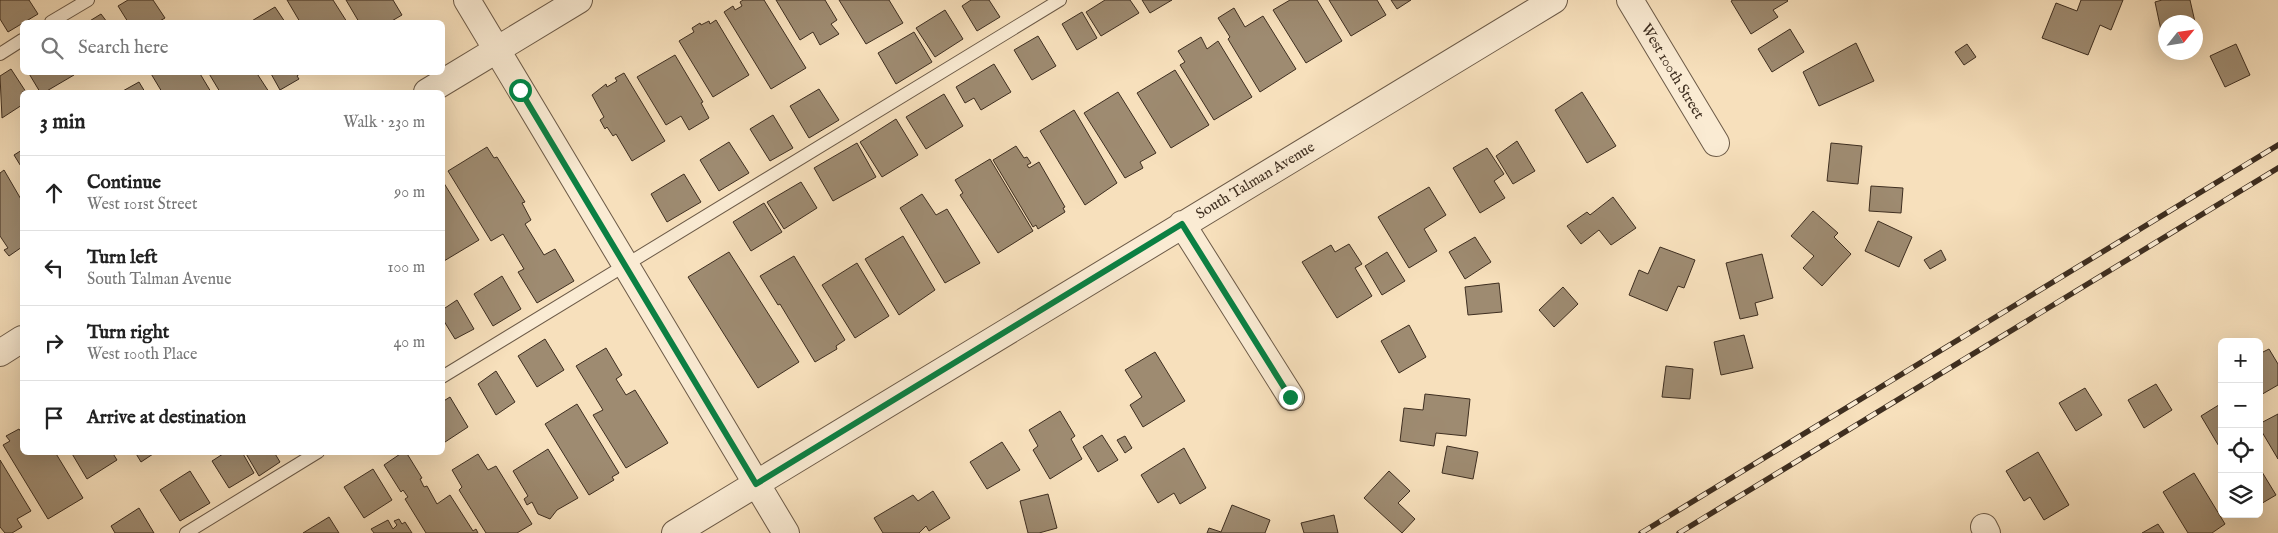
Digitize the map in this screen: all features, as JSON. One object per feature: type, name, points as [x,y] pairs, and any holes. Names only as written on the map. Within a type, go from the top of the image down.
[{"type":"street","points":[[467,0],[786,533]]},
{"type":"street","points":[[430,90],[579,0]]},
{"type":"street","name":"South Talman Avenue","points":[[675,533],[1554,0]]},
{"type":"street","name":"West 100th Street","points":[[1630,0],[1716,143]]},
{"type":"street","points":[[1182,224],[1290,397]]},
{"type":"street","points":[[0,353],[20,340]]},
{"type":"lane","points":[[54,20],[88,0]]},
{"type":"lane","points":[[445,374],[1060,0]]},
{"type":"lane","points":[[0,54],[20,41]]},
{"type":"lane","points":[[186,533],[313,455]]},
{"type":"building","points":[[0,0],[29,0],[38,14],[28,20],[20,20],[20,25],[8,32],[0,19]]},
{"type":"building","points":[[128,0],[153,0],[165,18],[162,20],[127,20],[118,6]]},
{"type":"building","points":[[287,0],[333,0],[346,20],[299,20]]},
{"type":"building","points":[[346,0],[393,0],[402,15],[393,20],[358,20]]},
{"type":"building","points":[[743,0],[764,0],[806,68],[771,89],[724,12],[733,6],[735,10],[742,6],[740,2]]},
{"type":"building","points":[[776,0],[825,0],[837,20],[831,24],[839,34],[820,45],[813,32],[800,40]]},
{"type":"building","points":[[839,0],[889,0],[903,23],[866,44]]},
{"type":"building","points":[[971,0],[989,0],[1000,17],[977,31],[962,6]]},
{"type":"building","points":[[1105,0],[1130,0],[1139,13],[1101,36],[1086,12]]},
{"type":"building","points":[[1142,0],[1172,0],[1150,13]]},
{"type":"building","points":[[1290,0],[1317,0],[1342,41],[1306,63],[1273,10]]},
{"type":"building","points":[[1329,0],[1377,0],[1386,15],[1351,36]]},
{"type":"building","points":[[1391,0],[1411,0],[1397,9]]},
{"type":"building","points":[[2081,0],[2123,0],[2111,30],[2100,25],[2088,55],[2042,38],[2056,3],[2077,11]]},
{"type":"building","points":[[2162,0],[2190,0],[2193,15],[2158,16],[2155,2]]},
{"type":"building","points":[[1731,1],[1788,1],[1773,10],[1778,17],[1751,34]]},
{"type":"building","points":[[275,7],[284,20],[253,20]]},
{"type":"building","points":[[1234,8],[1245,27],[1263,16],[1296,69],[1260,92],[1228,39],[1230,37],[1218,18]]},
{"type":"building","points":[[945,10],[963,39],[935,57],[916,28]]},
{"type":"building","points":[[1082,12],[1097,38],[1077,50],[1062,24]]},
{"type":"building","points":[[101,14],[106,20],[91,20]]},
{"type":"building","points":[[716,20],[749,75],[713,97],[679,41],[694,32],[692,28],[700,23],[701,25],[709,21],[710,24]]},
{"type":"building","points":[[1790,29],[1804,52],[1772,72],[1758,49]]},
{"type":"building","points":[[914,32],[932,62],[896,84],[878,53]]},
{"type":"building","points":[[1038,36],[1056,66],[1032,80],[1014,50]]},
{"type":"building","points":[[1201,37],[1207,49],[1218,41],[1252,97],[1214,120],[1180,65],[1185,62],[1178,51]]},
{"type":"building","points":[[1856,43],[1874,81],[1819,106],[1803,72]]},
{"type":"building","points":[[1967,44],[1976,57],[1964,65],[1955,52]]},
{"type":"building","points":[[2236,44],[2250,75],[2225,87],[2210,56]]},
{"type":"building","points":[[675,55],[703,102],[701,103],[709,118],[689,130],[681,116],[666,125],[637,77]]},
{"type":"building","points":[[994,64],[1011,92],[981,110],[974,98],[965,103],[956,87]]},
{"type":"building","points":[[11,69],[25,90],[20,90],[20,106],[2,118],[0,76]]},
{"type":"building","points":[[1175,70],[1209,125],[1171,148],[1137,93]]},
{"type":"building","points":[[624,73],[665,141],[632,161],[616,134],[613,136],[607,127],[605,129],[600,120],[604,117],[592,95],[606,84],[607,87],[617,81],[615,78]]},
{"type":"building","points":[[30,75],[74,75],[48,90],[39,90]]},
{"type":"building","points":[[152,75],[201,75],[210,90],[161,90]]},
{"type":"building","points":[[210,75],[258,75],[268,90],[219,90]]},
{"type":"building","points":[[272,75],[298,75],[299,79],[280,90]]},
{"type":"building","points":[[139,82],[144,90],[125,90]]},
{"type":"building","points":[[819,89],[839,120],[809,138],[790,106]]},
{"type":"building","points":[[1118,92],[1156,153],[1140,162],[1143,168],[1125,178],[1084,113]]},
{"type":"building","points":[[1582,92],[1616,146],[1587,163],[1555,110]]},
{"type":"building","points":[[944,94],[963,126],[926,149],[906,117]]},
{"type":"building","points":[[1074,110],[1117,183],[1085,205],[1040,131]]},
{"type":"building","points":[[773,115],[793,148],[770,161],[750,129]]},
{"type":"building","points":[[896,119],[918,155],[882,177],[860,142]]},
{"type":"building","points":[[1517,141],[1535,171],[1513,184],[1496,156]]},
{"type":"building","points":[[729,142],[749,173],[719,191],[700,160]]},
{"type":"building","points":[[857,143],[876,177],[833,201],[814,168]]},
{"type":"building","points":[[1831,143],[1862,146],[1858,184],[1827,181]]},
{"type":"building","points":[[1016,146],[1024,158],[1027,157],[1031,163],[1027,165],[1029,168],[1039,162],[1065,207],[1063,208],[1065,212],[1038,229],[1036,225],[1033,227],[993,160]]},
{"type":"building","points":[[487,147],[494,158],[497,157],[525,202],[522,203],[531,220],[525,224],[544,255],[555,249],[574,281],[537,303],[518,272],[524,269],[503,234],[491,241],[448,171]]},
{"type":"building","points":[[1487,148],[1504,174],[1494,181],[1505,198],[1480,213],[1453,168]]},
{"type":"building","points":[[20,151],[20,165],[14,155]]},
{"type":"building","points":[[990,159],[1033,231],[998,253],[960,195],[963,193],[955,180]]},
{"type":"building","points":[[4,170],[20,198],[20,248],[9,256],[4,250],[8,248],[0,236],[0,173]]},
{"type":"building","points":[[684,174],[701,202],[667,222],[651,194]]},
{"type":"building","points":[[801,182],[817,208],[784,229],[767,202]]},
{"type":"building","points":[[445,185],[479,240],[445,260]]},
{"type":"building","points":[[1871,186],[1903,188],[1901,213],[1869,211]]},
{"type":"building","points":[[1429,187],[1446,215],[1424,229],[1437,251],[1409,268],[1378,217]]},
{"type":"building","points":[[922,194],[936,215],[947,209],[980,263],[945,283],[900,208]]},
{"type":"building","points":[[1613,197],[1636,228],[1611,245],[1599,230],[1581,244],[1567,226],[1587,212],[1590,215]]},
{"type":"building","points":[[764,203],[782,232],[751,251],[733,222]]},
{"type":"building","points":[[1813,211],[1838,233],[1834,237],[1851,254],[1822,286],[1803,268],[1814,256],[1791,236]]},
{"type":"building","points":[[1878,221],[1912,237],[1899,267],[1865,251]]},
{"type":"building","points":[[903,236],[935,290],[899,315],[865,259]]},
{"type":"building","points":[[1475,237],[1491,262],[1465,279],[1449,252]]},
{"type":"building","points":[[1349,244],[1362,264],[1355,268],[1372,296],[1337,318],[1302,262],[1331,245],[1335,252]]},
{"type":"building","points":[[1660,247],[1695,260],[1684,288],[1678,286],[1667,311],[1629,295],[1639,270],[1648,274]]},
{"type":"building","points":[[1941,250],[1946,260],[1930,269],[1924,260]]},
{"type":"building","points":[[729,252],[799,362],[758,388],[688,277]]},
{"type":"building","points":[[1387,252],[1405,281],[1382,295],[1365,266]]},
{"type":"building","points":[[1762,254],[1773,298],[1755,303],[1758,315],[1740,319],[1726,263]]},
{"type":"building","points":[[794,256],[845,340],[836,346],[837,349],[815,362],[780,304],[778,305],[760,276]]},
{"type":"building","points":[[857,263],[889,316],[855,338],[822,285]]},
{"type":"building","points":[[502,276],[521,309],[493,326],[474,294]]},
{"type":"building","points":[[1499,283],[1502,312],[1468,315],[1465,287]]},
{"type":"building","points":[[1563,287],[1578,304],[1554,327],[1539,310]]},
{"type":"building","points":[[457,300],[474,329],[455,339],[445,323],[445,308]]},
{"type":"building","points":[[1409,325],[1426,357],[1399,373],[1381,341]]},
{"type":"building","points":[[1744,335],[1753,368],[1721,375],[1714,342]]},
{"type":"building","points":[[545,339],[564,370],[537,387],[518,356]]},
{"type":"building","points":[[606,348],[622,375],[616,379],[626,395],[635,390],[668,443],[626,468],[593,415],[603,410],[576,366]]},
{"type":"building","points":[[2269,349],[2278,364],[2278,385],[2263,394],[2263,383],[2263,352]]},
{"type":"building","points":[[1155,352],[1185,401],[1143,427],[1130,405],[1142,397],[1125,370]]},
{"type":"building","points":[[1666,366],[1693,369],[1690,399],[1662,397]]},
{"type":"building","points":[[496,371],[515,402],[496,415],[478,384]]},
{"type":"building","points":[[2156,384],[2172,410],[2144,428],[2128,400]]},
{"type":"building","points":[[2085,388],[2102,415],[2076,431],[2059,403]]},
{"type":"building","points":[[1425,394],[1470,399],[1466,436],[1436,433],[1434,446],[1400,441],[1404,408],[1423,410]]},
{"type":"building","points":[[450,397],[468,427],[445,442],[445,400]]},
{"type":"building","points":[[577,404],[619,473],[612,477],[614,480],[589,495],[545,424]]},
{"type":"building","points":[[2218,405],[2218,445],[2201,416]]},
{"type":"building","points":[[1060,411],[1075,436],[1071,439],[1082,459],[1050,479],[1033,450],[1038,446],[1029,430]]},
{"type":"building","points":[[2278,414],[2278,459],[2263,434],[2263,422]]},
{"type":"building","points":[[19,429],[20,430],[20,455],[57,455],[83,498],[48,519],[3,445],[10,441],[6,436]]},
{"type":"building","points":[[1102,435],[1118,460],[1098,472],[1083,447]]},
{"type":"building","points":[[1125,436],[1132,448],[1125,453],[1117,440]]},
{"type":"building","points":[[1002,442],[1020,470],[987,489],[970,462]]},
{"type":"building","points":[[1447,446],[1478,452],[1473,479],[1442,473]]},
{"type":"building","points":[[1184,448],[1206,488],[1180,504],[1174,493],[1158,503],[1141,475]]},
{"type":"building","points":[[548,449],[578,498],[557,510],[550,519],[538,514],[532,502],[527,505],[524,499],[528,496],[513,471]]},
{"type":"building","points":[[2038,452],[2069,505],[2044,520],[2030,497],[2024,501],[2006,471]]},
{"type":"building","points":[[478,454],[488,470],[496,466],[532,524],[517,533],[486,533],[459,490],[462,487],[452,470]]},
{"type":"building","points":[[73,455],[114,455],[117,460],[87,479]]},
{"type":"building","points":[[137,455],[152,455],[141,462]]},
{"type":"building","points":[[221,455],[244,455],[254,473],[229,488],[212,461]]},
{"type":"building","points":[[247,455],[276,455],[280,462],[259,476]]},
{"type":"building","points":[[399,455],[408,455],[422,478],[420,479],[424,487],[427,486],[437,504],[450,495],[473,531],[476,529],[478,533],[426,533],[405,499],[408,497],[403,490],[401,492],[384,465]]},
{"type":"building","points":[[0,460],[31,511],[17,519],[22,527],[12,533],[5,533],[0,527]]},
{"type":"building","points":[[373,469],[392,500],[364,518],[344,487]]},
{"type":"building","points":[[190,471],[210,503],[180,521],[160,490]]},
{"type":"building","points":[[1389,471],[1410,491],[1398,503],[1415,519],[1402,533],[1364,498]]},
{"type":"building","points":[[2194,473],[2218,512],[2218,518],[2221,518],[2225,524],[2212,533],[2188,533],[2163,492]]},
{"type":"building","points":[[2263,474],[2276,495],[2263,503]]},
{"type":"building","points":[[933,491],[950,518],[929,531],[926,526],[919,533],[883,533],[874,518],[913,495],[918,501]]},
{"type":"building","points":[[1048,494],[1057,528],[1039,533],[1028,533],[1020,501]]},
{"type":"building","points":[[1232,505],[1270,520],[1265,533],[1207,533],[1209,528],[1221,532]]},
{"type":"building","points":[[139,508],[154,533],[115,533],[111,526]]},
{"type":"building","points":[[1334,515],[1338,533],[1304,533],[1301,523]]},
{"type":"building","points":[[329,517],[339,533],[303,533]]},
{"type":"building","points":[[399,519],[402,524],[405,522],[412,533],[374,533],[371,529],[388,520],[393,529],[397,525],[394,521]]},
{"type":"building","points":[[2158,524],[2164,533],[2142,533]]},
{"type":"railway","points":[[1641,533],[2278,145]]},
{"type":"railway","points":[[1679,533],[2278,168]]},
{"type":"route","points":[[520,90],[756,484],[1182,224],[1290,397]]}]
